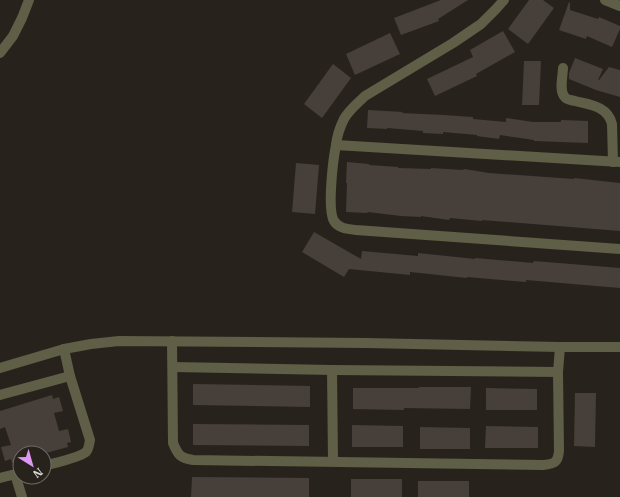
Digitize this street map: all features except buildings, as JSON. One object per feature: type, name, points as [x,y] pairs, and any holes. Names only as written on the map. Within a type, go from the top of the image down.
[{"type":"street","points":[[0,53],[13,36],[29,0]]},
{"type":"street","points":[[504,0],[481,24],[365,96],[345,117],[340,130],[333,162],[331,204],[335,223],[348,229],[368,231],[620,249]]},
{"type":"street","points":[[605,0],[620,6]]},
{"type":"street","points":[[336,145],[617,162],[611,119],[608,114],[596,106],[565,98],[562,89],[563,68]]},
{"type":"street","points":[[0,368],[64,349],[119,341],[620,347]]},
{"type":"street","points":[[172,341],[173,443],[179,456],[185,459],[193,460],[550,464],[555,462],[558,458],[559,451],[558,372],[560,347]]},
{"type":"street","points":[[52,464],[78,456],[85,452],[88,448],[90,440],[70,376],[64,349]]},
{"type":"street","points":[[173,367],[558,372]]},
{"type":"street","points":[[332,370],[333,461]]},
{"type":"street","points":[[0,395],[70,376]]},
{"type":"street","points":[[0,478],[12,475]]},
{"type":"street","points":[[20,485],[22,497]]}]
